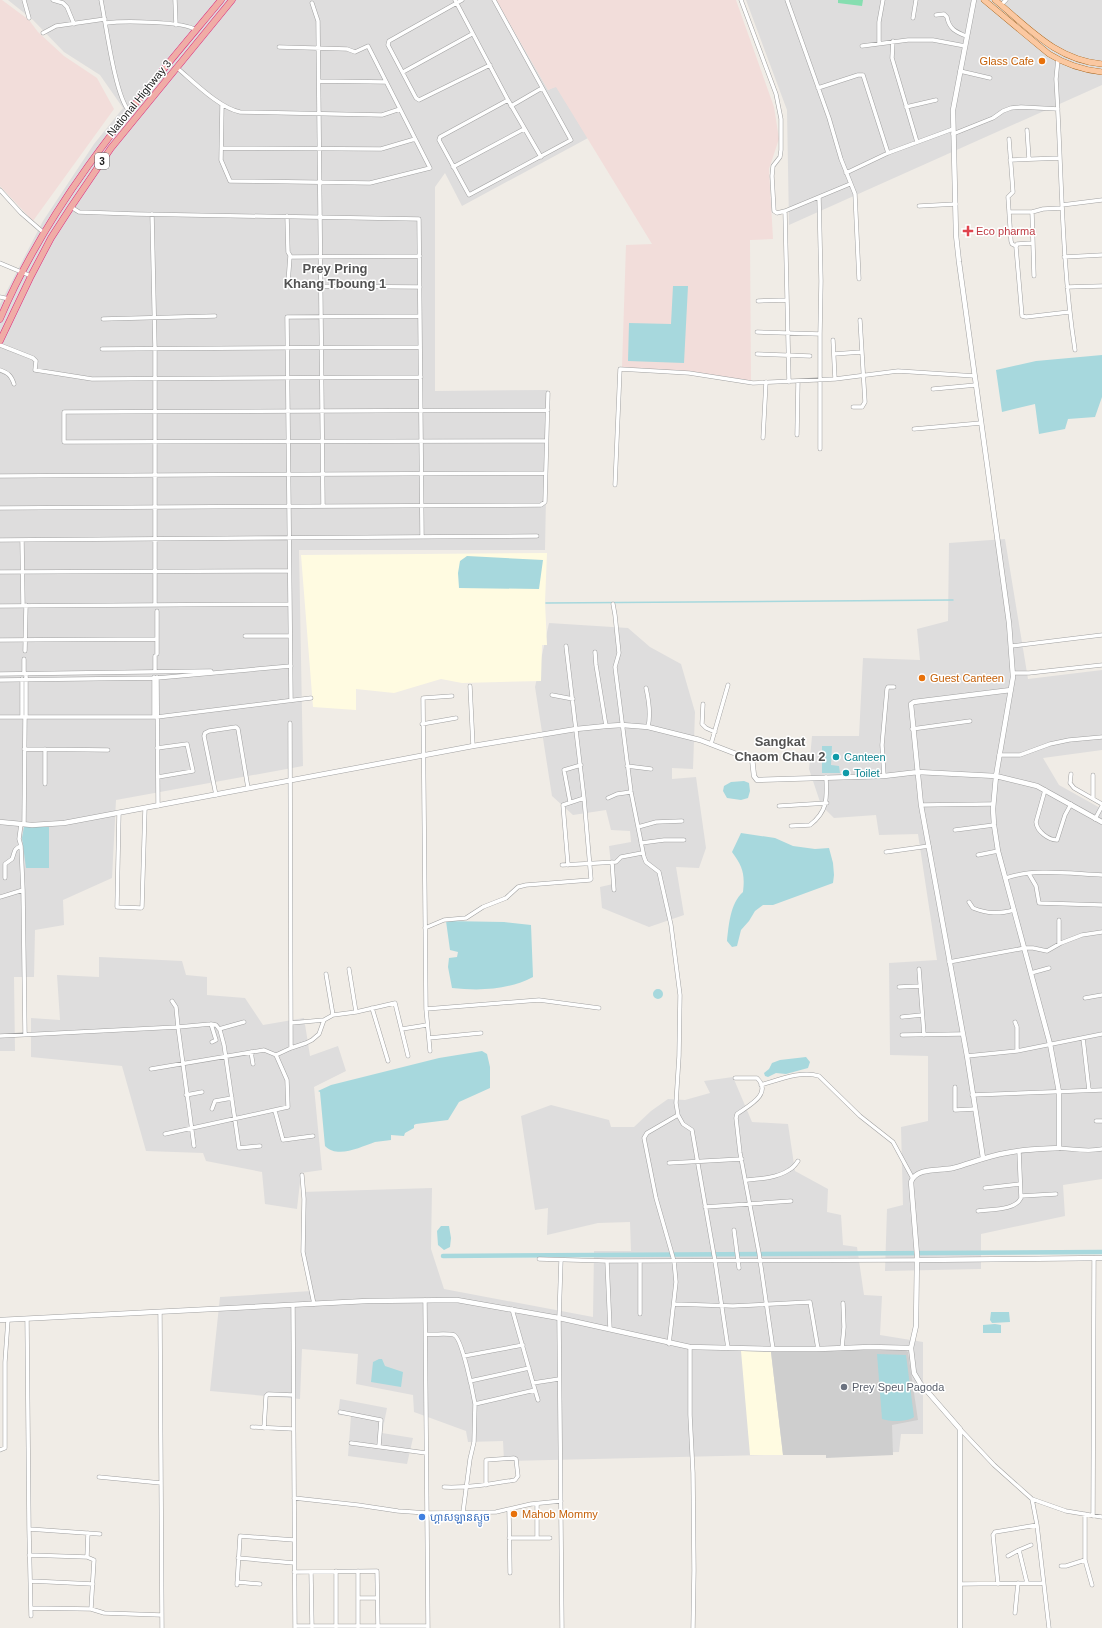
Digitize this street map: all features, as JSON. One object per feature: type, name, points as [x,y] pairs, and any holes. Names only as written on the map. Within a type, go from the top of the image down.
[{"type":"highway","name":"National Highway 3","points":[[0,319],[22,272],[44,233],[95,156],[129,111],[221,0]]},
{"type":"highway","name":"National Highway 3","points":[[0,341],[51,238],[111,148],[232,0]]},
{"type":"main road","points":[[984,0],[1049,54],[1086,70],[1102,72]]},
{"type":"main road","points":[[995,0],[1054,49],[1074,59],[1087,63],[1102,64]]},
{"type":"street","points":[[24,0],[29,18]]},
{"type":"street","points":[[53,0],[67,6],[74,24]]},
{"type":"street","points":[[101,0],[118,85],[124,106],[129,111]]},
{"type":"street","points":[[175,0],[176,25]]},
{"type":"street","points":[[462,0],[456,2],[388,43],[416,98],[419,100],[490,65]]},
{"type":"street","points":[[494,0],[571,140],[470,195],[440,142],[440,137],[508,100]]},
{"type":"street","points":[[741,0],[780,107],[782,142],[780,157],[774,166],[772,176],[772,198],[774,211],[777,213],[785,212],[850,184]]},
{"type":"street","points":[[787,0],[846,173],[855,194],[859,279]]},
{"type":"street","points":[[879,43],[879,22],[883,0]]},
{"type":"street","points":[[913,18],[916,0]]},
{"type":"street","points":[[974,0],[953,110],[953,131],[958,251],[1009,623],[1013,673],[996,776],[993,804],[994,825],[998,851],[1050,1044],[1059,1092],[1059,1148]]},
{"type":"street","points":[[1000,4],[1006,0]]},
{"type":"street","points":[[456,2],[511,106],[541,157]]},
{"type":"street","points":[[312,3],[318,21],[323,506]]},
{"type":"street","points":[[936,15],[944,14],[947,17],[948,24],[951,28],[966,36]]},
{"type":"street","points":[[43,33],[56,26],[105,21],[176,25],[192,27],[196,30]]},
{"type":"street","points":[[403,72],[472,34]]},
{"type":"street","points":[[862,46],[879,43],[932,40],[965,46]]},
{"type":"street","points":[[893,42],[892,58],[917,142]]},
{"type":"street","points":[[222,105],[221,160],[230,181],[370,183],[430,168],[368,46],[355,52],[347,49],[279,47]]},
{"type":"street","points":[[1058,59],[1056,79],[1064,257],[1069,312],[1075,350]]},
{"type":"street","points":[[176,67],[222,105],[240,112],[382,115],[400,109]]},
{"type":"street","points":[[960,71],[990,78]]},
{"type":"street","points":[[818,88],[858,75],[863,75],[888,153]]},
{"type":"street","points":[[319,81],[386,82]]},
{"type":"street","points":[[511,106],[542,88]]},
{"type":"street","points":[[906,107],[936,100]]},
{"type":"street","points":[[846,173],[888,153],[917,142],[993,118],[1003,111],[1011,108],[1021,107],[1058,109]]},
{"type":"street","points":[[453,167],[524,129]]},
{"type":"street","points":[[1027,130],[1028,159]]},
{"type":"street","points":[[222,148],[381,149],[415,139]]},
{"type":"street","points":[[1009,139],[1013,192],[1008,197],[1011,241],[1012,244],[1016,246],[1023,317],[1069,312]]},
{"type":"street","points":[[1010,160],[1060,158]]},
{"type":"street","points":[[0,190],[21,213],[44,233]]},
{"type":"street","points":[[819,197],[821,274],[820,448]]},
{"type":"street","points":[[1010,212],[1032,212],[1102,200]]},
{"type":"street","points":[[919,206],[956,204]]},
{"type":"street","points":[[71,207],[79,212],[419,219],[422,536]]},
{"type":"street","points":[[785,212],[789,382]]},
{"type":"street","points":[[1032,212],[1034,276]]},
{"type":"street","points":[[152,214],[155,349],[155,604]]},
{"type":"street","points":[[287,216],[288,252],[290,256],[289,285],[420,287]]},
{"type":"street","points":[[1016,246],[1017,244],[1032,243]]},
{"type":"street","points":[[1064,257],[1102,255]]},
{"type":"street","points":[[290,256],[420,256]]},
{"type":"street","points":[[0,263],[31,276]]},
{"type":"street","points":[[1067,287],[1102,286]]},
{"type":"street","points":[[0,297],[9,299]]},
{"type":"street","points":[[758,300],[787,300]]},
{"type":"street","points":[[104,319],[215,316]]},
{"type":"street","points":[[291,700],[287,317],[420,316]]},
{"type":"street","points":[[853,407],[862,407],[864,405],[860,320]]},
{"type":"street","points":[[757,332],[820,334]]},
{"type":"street","points":[[833,340],[835,379]]},
{"type":"street","points":[[0,345],[33,358],[36,361],[35,370],[92,379],[155,380],[421,377]]},
{"type":"street","points":[[102,350],[420,347]]},
{"type":"street","points":[[834,354],[861,352]]},
{"type":"street","points":[[757,354],[810,356]]},
{"type":"street","points":[[615,485],[620,368],[689,373],[753,383],[835,379],[898,371],[974,376]]},
{"type":"street","points":[[0,370],[8,373],[12,377],[14,384]]},
{"type":"street","points":[[797,435],[798,381]]},
{"type":"street","points":[[763,438],[766,382]]},
{"type":"street","points":[[933,389],[976,385]]},
{"type":"street","points":[[0,508],[541,505],[545,502],[548,393]]},
{"type":"street","points":[[546,441],[64,442],[64,412],[548,410]]},
{"type":"street","points":[[914,429],[981,423]]},
{"type":"street","points":[[0,476],[545,473]]},
{"type":"street","points":[[0,540],[537,536]]},
{"type":"street","points":[[22,540],[25,651]]},
{"type":"street","points":[[0,572],[289,571]]},
{"type":"street","points":[[0,606],[290,604]]},
{"type":"street","points":[[613,604],[619,649],[615,667],[631,792],[642,853],[646,862],[659,872],[671,925],[680,995],[679,1056],[676,1103],[678,1115],[683,1124],[692,1130],[715,1257],[728,1348]]},
{"type":"street","points":[[157,612],[155,678],[158,806]]},
{"type":"street","points":[[1011,646],[1102,635]]},
{"type":"street","points":[[245,636],[290,636]]},
{"type":"street","points":[[0,640],[157,639]]},
{"type":"street","points":[[425,928],[444,920],[466,918],[483,907],[506,898],[518,887],[526,885],[590,880],[588,827],[566,646]]},
{"type":"street","points":[[595,652],[606,726]]},
{"type":"street","points":[[24,659],[23,824],[19,839],[22,846],[25,1034]]},
{"type":"street","points":[[1013,673],[1029,673],[1102,665]]},
{"type":"street","points":[[0,680],[155,678],[291,666]]},
{"type":"street","points":[[0,674],[242,670]]},
{"type":"street","points":[[711,744],[728,685]]},
{"type":"street","points":[[470,686],[473,746]]},
{"type":"street","points":[[884,776],[882,740],[887,689],[888,687],[894,687]]},
{"type":"street","points":[[646,688],[650,717],[648,727]]},
{"type":"street","points":[[983,1158],[967,1056],[922,805],[912,729],[912,703],[1011,690]]},
{"type":"street","points":[[552,695],[573,699]]},
{"type":"street","points":[[430,1051],[426,1009],[422,724],[423,698],[452,696]]},
{"type":"street","points":[[0,717],[156,717],[312,698]]},
{"type":"street","points":[[703,704],[702,724],[706,728],[715,732]]},
{"type":"street","points":[[422,724],[456,718]]},
{"type":"street","points":[[912,729],[970,721]]},
{"type":"street","points":[[290,723],[291,1048]]},
{"type":"street","points":[[0,822],[23,824],[64,823],[473,746],[576,729],[622,725],[648,727],[711,744],[739,755],[750,757],[752,758],[754,776],[757,780],[884,776],[918,772],[996,776],[1037,786],[1071,804],[1094,819],[1102,822]]},
{"type":"street","points":[[216,795],[204,736],[205,733],[209,731],[238,729],[248,788]]},
{"type":"street","points":[[999,755],[1020,755],[1050,744],[1102,736]]},
{"type":"street","points":[[157,748],[187,744],[193,771],[158,777]]},
{"type":"street","points":[[24,749],[108,750]]},
{"type":"street","points":[[45,749],[45,784]]},
{"type":"street","points":[[570,802],[564,770],[581,765]]},
{"type":"street","points":[[627,766],[651,769]]},
{"type":"street","points":[[1071,774],[1072,786],[1102,805],[1094,819]]},
{"type":"street","points":[[1093,775],[1093,799]]},
{"type":"street","points":[[791,826],[812,824],[827,803],[826,777]]},
{"type":"street","points":[[1046,790],[1036,822],[1037,827],[1047,837],[1056,841],[1058,839],[1065,815],[1071,804]]},
{"type":"street","points":[[608,798],[617,794],[631,792]]},
{"type":"street","points":[[568,865],[562,806],[584,798]]},
{"type":"street","points":[[779,806],[827,803]]},
{"type":"street","points":[[922,805],[993,804]]},
{"type":"street","points":[[119,813],[117,907],[141,908],[145,808]]},
{"type":"street","points":[[638,827],[656,822],[682,821]]},
{"type":"street","points":[[955,830],[994,825]]},
{"type":"street","points":[[641,843],[664,840],[684,840]]},
{"type":"street","points":[[5,878],[5,864],[12,859],[15,849],[22,846]]},
{"type":"street","points":[[886,852],[929,846]]},
{"type":"street","points":[[978,855],[998,851]]},
{"type":"street","points":[[562,865],[616,862],[621,857],[642,853]]},
{"type":"street","points":[[612,862],[614,890]]},
{"type":"street","points":[[1006,878],[1014,875],[1029,874],[1102,875]]},
{"type":"street","points":[[1029,874],[1036,886],[1039,903],[1102,905]]},
{"type":"street","points":[[0,897],[23,890]]},
{"type":"street","points":[[969,902],[973,908],[990,914],[1014,910]]},
{"type":"street","points":[[1059,920],[1059,944]]},
{"type":"street","points":[[949,962],[1025,948],[1047,951],[1059,944],[1082,936],[1102,932]]},
{"type":"street","points":[[1031,973],[1049,968]]},
{"type":"street","points":[[349,969],[356,1012]]},
{"type":"street","points":[[918,969],[924,1035]]},
{"type":"street","points":[[326,974],[332,1016]]},
{"type":"street","points":[[899,987],[920,986]]},
{"type":"street","points":[[1085,998],[1102,995]]},
{"type":"street","points":[[426,1009],[539,1000],[599,1008]]},
{"type":"street","points":[[172,1001],[176,1007],[186,1095],[194,1146]]},
{"type":"street","points":[[291,1023],[324,1020],[332,1016],[396,1004],[408,1056]]},
{"type":"street","points":[[372,1008],[388,1061]]},
{"type":"street","points":[[902,1017],[922,1016]]},
{"type":"street","points":[[276,1055],[291,1048],[306,1044],[316,1037],[319,1034],[324,1020]]},
{"type":"street","points":[[219,1029],[244,1022]]},
{"type":"street","points":[[1015,1022],[1017,1026],[1018,1051]]},
{"type":"street","points":[[0,1036],[211,1024],[216,1025],[219,1029],[226,1056],[238,1148],[260,1146]]},
{"type":"street","points":[[211,1024],[216,1040],[212,1042]]},
{"type":"street","points":[[402,1029],[428,1025]]},
{"type":"street","points":[[429,1038],[481,1033]]},
{"type":"street","points":[[902,1034],[962,1034]]},
{"type":"street","points":[[967,1056],[1018,1051],[1102,1034]]},
{"type":"street","points":[[1083,1038],[1089,1090]]},
{"type":"street","points":[[151,1069],[264,1050],[276,1055],[287,1080],[288,1108],[165,1134]]},
{"type":"street","points":[[251,1052],[253,1064]]},
{"type":"street","points":[[761,1085],[812,1073],[819,1076],[860,1116],[893,1142],[912,1177],[911,1182],[917,1255],[916,1326],[911,1348],[916,1379],[940,1408],[994,1465],[1032,1499],[1066,1511],[1102,1517]]},
{"type":"street","points":[[735,1078],[757,1078],[761,1085],[759,1098],[736,1116],[742,1159],[760,1257],[773,1349]]},
{"type":"street","points":[[955,1088],[955,1110],[975,1109]]},
{"type":"street","points":[[972,1095],[1102,1090]]},
{"type":"street","points":[[186,1095],[202,1092]]},
{"type":"street","points":[[212,1109],[215,1101],[232,1098]]},
{"type":"street","points":[[275,1111],[283,1140],[313,1136]]},
{"type":"street","points":[[669,1344],[676,1282],[673,1257],[656,1198],[644,1138],[646,1133],[678,1115]]},
{"type":"street","points":[[1096,1121],[1102,1121]]},
{"type":"street","points":[[912,1177],[921,1172],[951,1168],[983,1158],[1019,1151],[1059,1148],[1069,1150],[1102,1149]]},
{"type":"street","points":[[978,1211],[1013,1206],[1018,1203],[1020,1196],[1019,1151]]},
{"type":"street","points":[[669,1163],[742,1159]]},
{"type":"street","points":[[746,1180],[767,1178],[783,1173],[790,1170],[798,1161]]},
{"type":"street","points":[[302,1175],[304,1199],[303,1252],[314,1304]]},
{"type":"street","points":[[985,1188],[1020,1184]]},
{"type":"street","points":[[1020,1196],[1056,1194]]},
{"type":"street","points":[[705,1207],[791,1201]]},
{"type":"street","points":[[734,1230],[739,1268]]},
{"type":"street","points":[[539,1259],[640,1261],[673,1257],[715,1257],[738,1259],[760,1257],[917,1255],[1102,1258]]},
{"type":"street","points":[[1093,1516],[1094,1258]]},
{"type":"street","points":[[561,1260],[559,1379],[562,1628]]},
{"type":"street","points":[[607,1261],[610,1329]]},
{"type":"street","points":[[640,1261],[640,1314]]},
{"type":"street","points":[[293,1305],[295,1627],[428,1627],[425,1300]]},
{"type":"street","points":[[0,1320],[314,1304],[457,1300],[559,1318],[669,1344],[690,1347],[773,1349],[870,1347],[911,1348]]},
{"type":"street","points":[[674,1304],[723,1306],[810,1302],[818,1349]]},
{"type":"street","points":[[842,1348],[844,1326],[843,1303]]},
{"type":"street","points":[[512,1309],[538,1400]]},
{"type":"street","points":[[160,1312],[162,1628]]},
{"type":"street","points":[[27,1319],[31,1616]]},
{"type":"street","points":[[0,1450],[5,1448],[5,1362],[8,1320]]},
{"type":"street","points":[[426,1334],[456,1336],[464,1356],[475,1404],[474,1442],[470,1459],[463,1512]]},
{"type":"street","points":[[464,1356],[523,1345]]},
{"type":"street","points":[[690,1347],[690,1415],[693,1473],[693,1628]]},
{"type":"street","points":[[0,1362],[5,1362]]},
{"type":"street","points":[[470,1381],[529,1368]]},
{"type":"street","points":[[533,1383],[559,1379]]},
{"type":"street","points":[[475,1404],[535,1390]]},
{"type":"street","points":[[264,1428],[266,1396],[268,1394],[293,1395]]},
{"type":"street","points":[[340,1412],[381,1420],[379,1446]]},
{"type":"street","points":[[252,1427],[293,1429]]},
{"type":"street","points":[[960,1429],[960,1628]]},
{"type":"street","points":[[351,1443],[426,1453]]},
{"type":"street","points":[[444,1487],[467,1488],[486,1485],[515,1480],[518,1476],[516,1459],[486,1460],[486,1485]]},
{"type":"street","points":[[99,1477],[161,1483]]},
{"type":"street","points":[[294,1498],[358,1505],[398,1512],[427,1513],[496,1512],[560,1501]]},
{"type":"street","points":[[1032,1499],[1037,1525],[1049,1628]]},
{"type":"street","points":[[537,1504],[537,1538]]},
{"type":"street","points":[[509,1510],[510,1573]]},
{"type":"street","points":[[1085,1514],[1085,1560],[1092,1585]]},
{"type":"street","points":[[998,1584],[993,1534],[995,1532],[1037,1525]]},
{"type":"street","points":[[29,1529],[100,1534]]},
{"type":"street","points":[[87,1557],[88,1533]]},
{"type":"street","points":[[260,1584],[237,1584],[240,1536],[294,1540]]},
{"type":"street","points":[[509,1538],[550,1538]]},
{"type":"street","points":[[1008,1556],[1031,1545]]},
{"type":"street","points":[[1019,1550],[1027,1583]]},
{"type":"street","points":[[29,1555],[87,1557],[94,1560],[91,1609]]},
{"type":"street","points":[[238,1558],[294,1563]]},
{"type":"street","points":[[1060,1566],[1066,1566],[1085,1560]]},
{"type":"street","points":[[336,1571],[336,1627]]},
{"type":"street","points":[[358,1571],[358,1627]]},
{"type":"street","points":[[294,1572],[377,1571],[378,1627]]},
{"type":"street","points":[[311,1572],[312,1627]]},
{"type":"street","points":[[31,1581],[93,1584]]},
{"type":"street","points":[[1015,1613],[1018,1583]]},
{"type":"street","points":[[960,1584],[1043,1583]]},
{"type":"street","points":[[358,1598],[377,1598]]},
{"type":"street","points":[[31,1608],[91,1609],[104,1613],[162,1615]]},
{"type":"shaded area","points":[[0,0],[29,20],[38,32],[64,56],[97,78],[114,109],[33,221],[0,186]]},
{"type":"shaded area","points":[[8,0],[496,0],[548,90],[556,86],[588,138],[462,206],[445,173],[435,187],[435,391],[548,390],[545,550],[299,550],[303,766],[116,800],[112,878],[63,900],[64,925],[35,930],[34,977],[14,977],[15,1051],[0,1051],[0,304],[43,221],[94,144],[123,108],[100,75],[64,52],[33,20]]},
{"type":"shaded area","points":[[496,0],[736,0],[774,107],[779,139],[769,169],[773,239],[750,240],[751,381],[699,373],[622,367],[626,245],[652,244],[556,87],[548,90]]},
{"type":"shaded area","points":[[746,0],[1102,0],[1102,85],[789,225],[787,110]]},
{"type":"shaded area","points":[[1005,539],[1028,679],[1102,670],[1102,750],[1043,758],[1059,785],[1102,809],[1102,1179],[1063,1185],[1065,1216],[981,1234],[981,1269],[885,1271],[887,1209],[903,1205],[901,1127],[928,1121],[928,1056],[890,1055],[889,963],[937,960],[918,834],[879,835],[876,815],[834,818],[821,805],[809,769],[812,736],[859,736],[863,658],[920,660],[917,629],[948,621],[949,543]]},
{"type":"shaded area","points":[[547,553],[545,602],[547,645],[542,645],[541,681],[462,683],[441,679],[394,693],[356,689],[356,710],[313,707],[301,555]]},
{"type":"shaded area","points":[[549,623],[628,628],[650,647],[681,664],[695,712],[693,769],[672,768],[672,779],[696,777],[706,848],[699,868],[676,867],[684,915],[649,927],[602,908],[600,887],[613,884],[609,846],[631,842],[630,831],[611,830],[606,810],[573,815],[552,796],[535,687]]},
{"type":"shaded area","points":[[99,957],[182,961],[186,975],[207,977],[207,995],[245,998],[263,1025],[304,1018],[310,1056],[338,1046],[346,1071],[314,1087],[322,1170],[301,1173],[297,1209],[265,1204],[262,1172],[206,1161],[203,1153],[146,1151],[122,1066],[31,1057],[31,1018],[60,1020],[57,975],[99,977]]},
{"type":"shaded area","points":[[733,1077],[752,1122],[788,1124],[795,1171],[828,1189],[827,1212],[841,1215],[843,1245],[857,1247],[864,1295],[882,1296],[880,1335],[923,1342],[923,1434],[901,1434],[899,1452],[504,1461],[503,1441],[468,1442],[466,1431],[414,1412],[413,1395],[356,1384],[358,1354],[302,1349],[300,1399],[210,1391],[220,1297],[311,1291],[302,1259],[302,1192],[432,1188],[431,1249],[444,1289],[593,1317],[594,1251],[631,1251],[630,1222],[598,1223],[547,1235],[548,1208],[535,1210],[521,1116],[551,1105],[609,1120],[611,1127],[634,1127],[651,1111],[668,1099],[685,1100],[710,1093],[704,1081]]},
{"type":"shaded area","name":"Prey Speu Pagoda","points":[[856,1349],[905,1350],[908,1352],[918,1420],[892,1425],[893,1455],[826,1458],[826,1455],[783,1455],[771,1352]]},
{"type":"shaded area","points":[[741,1351],[771,1352],[783,1455],[750,1455]]},
{"type":"shaded area","points":[[340,1399],[387,1408],[382,1433],[413,1438],[407,1464],[348,1456],[351,1416],[338,1415]]},
{"type":"green space","points":[[838,0],[863,0],[862,6],[838,3]]},
{"type":"water","points":[[673,286],[688,286],[684,363],[628,361],[629,323],[671,324]]},
{"type":"water","points":[[1102,355],[1102,397],[1095,417],[1068,419],[1065,429],[1039,434],[1035,404],[1002,412],[996,370],[1036,361]]},
{"type":"water","points":[[467,556],[543,560],[539,589],[459,588],[458,573],[460,561]]},
{"type":"water","points":[[822,746],[832,746],[831,765],[839,766],[840,773],[822,773]]},
{"type":"water","points":[[744,781],[749,783],[750,791],[748,798],[741,800],[727,798],[723,791],[724,786],[731,782]]},
{"type":"water","points":[[24,827],[49,827],[49,868],[26,868],[22,838]]},
{"type":"water","points":[[741,833],[775,838],[793,846],[815,849],[829,848],[833,863],[834,875],[833,883],[773,905],[763,905],[755,911],[741,930],[737,946],[732,947],[727,941],[730,921],[735,902],[743,892],[744,880],[739,862],[732,852]]},
{"type":"water","points":[[446,921],[504,922],[531,925],[533,977],[514,985],[504,987],[483,989],[452,988],[448,967],[449,958],[457,957],[458,952],[450,950]]},
{"type":"water","points":[[656,989],[660,989],[662,990],[662,998],[656,999],[653,996],[653,992]]},
{"type":"water","points":[[482,1051],[487,1054],[490,1067],[490,1088],[459,1102],[448,1120],[416,1124],[414,1125],[414,1128],[405,1133],[404,1136],[391,1135],[391,1140],[375,1142],[349,1151],[336,1152],[325,1146],[320,1092],[318,1091],[331,1085],[439,1058]]},
{"type":"water","points":[[806,1057],[810,1062],[808,1068],[786,1074],[776,1073],[768,1077],[765,1076],[764,1073],[769,1069],[772,1063],[780,1060]]},
{"type":"water","points":[[441,1226],[449,1226],[451,1238],[450,1247],[444,1250],[438,1245],[437,1231]]},
{"type":"water","points":[[991,1312],[1009,1312],[1010,1322],[992,1323],[990,1320]]},
{"type":"water","points":[[983,1325],[1001,1325],[1001,1333],[983,1333]]},
{"type":"water","points":[[877,1354],[906,1355],[914,1417],[911,1419],[890,1421],[882,1419]]},
{"type":"water","points":[[382,1359],[385,1366],[403,1372],[401,1387],[371,1382],[373,1362]]},
{"type":"waterway","points":[[546,603],[953,600]]},
{"type":"waterway","points":[[443,1256],[1102,1252]]},
{"type":"place","name":"Glass Cafe","points":[[1042,61]]},
{"type":"place","name":"Eco pharma","points":[[968,231]]},
{"type":"place","name":"Guest Canteen","points":[[922,678]]},
{"type":"place","name":"Canteen","points":[[836,757]]},
{"type":"place","name":"Toilet","points":[[846,773]]},
{"type":"place","name":"Prey Speu Pagoda","points":[[844,1387]]},
{"type":"place","name":"Mahob Mommy","points":[[514,1514]]},
{"type":"place","name":"ហ្គាសឡានស្ទូច","points":[[422,1517]]},
{"type":"district","name":"Prey Pring Khang Tboung 1","points":[[335,276]]},
{"type":"district","name":"Sangkat Chaom Chau 2","points":[[780,748]]}]
